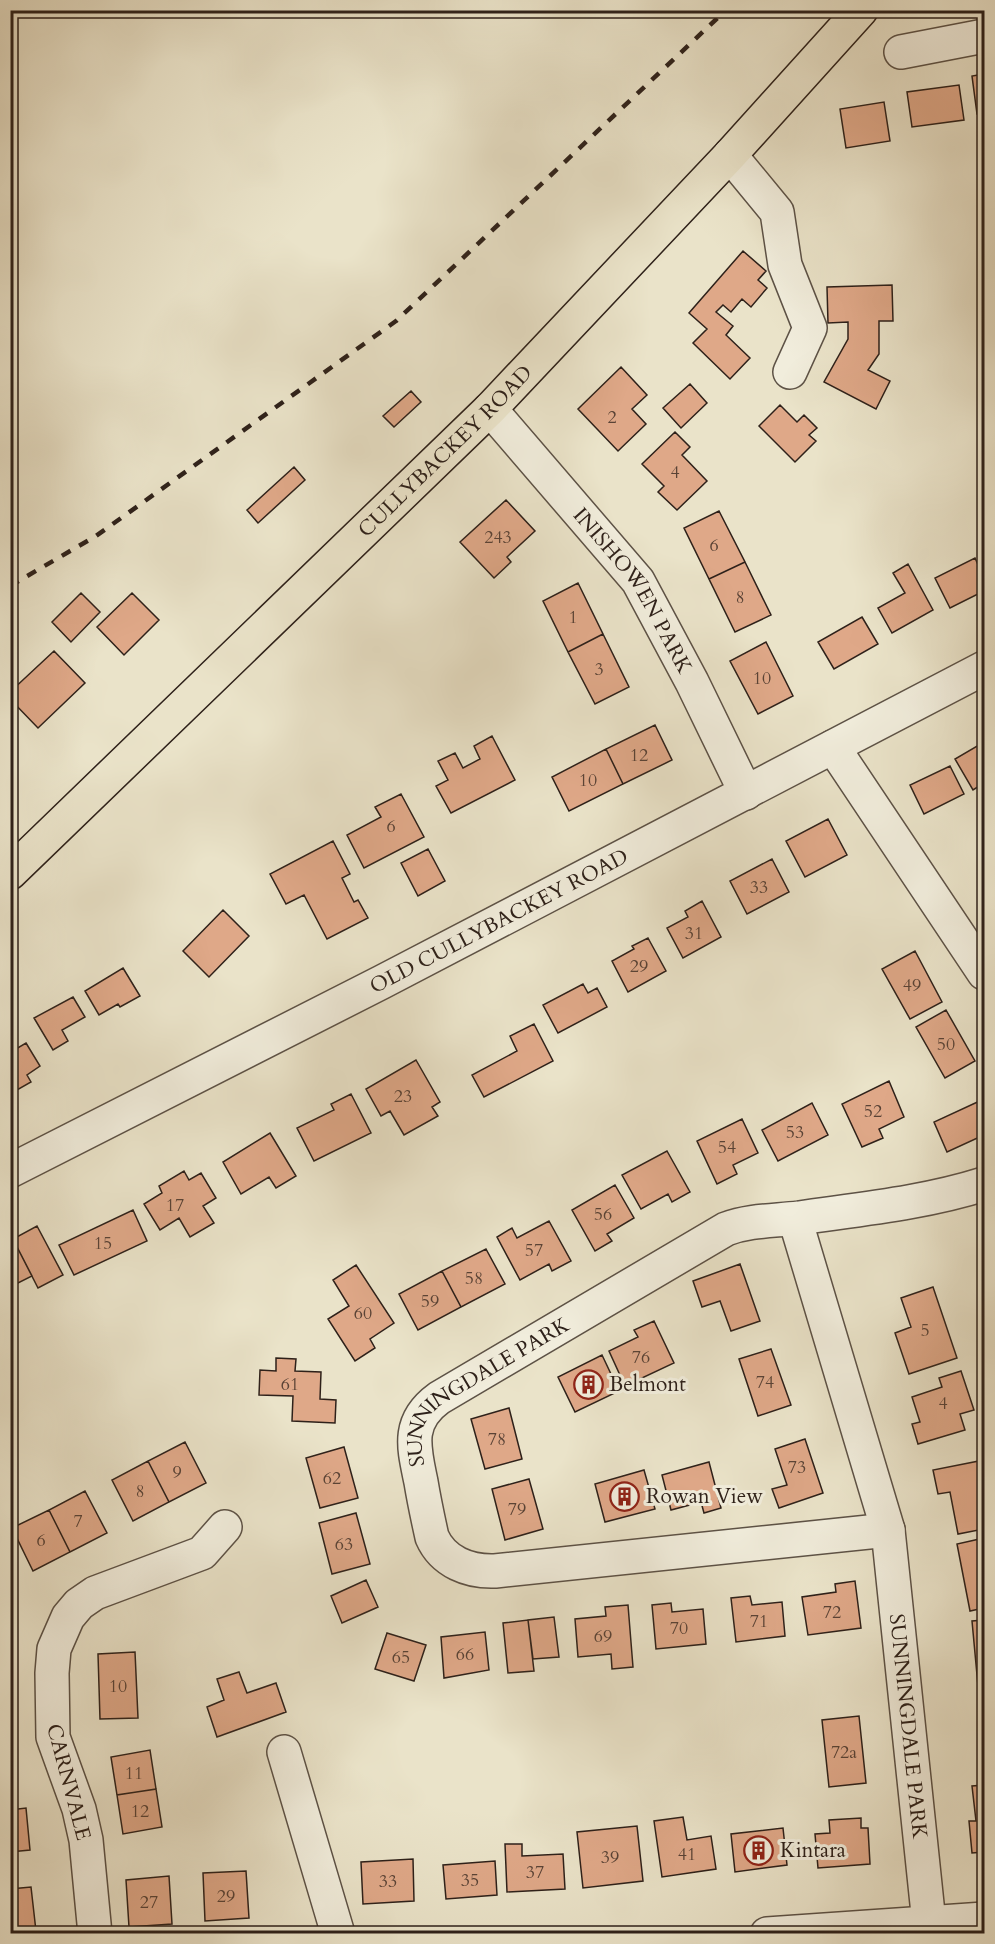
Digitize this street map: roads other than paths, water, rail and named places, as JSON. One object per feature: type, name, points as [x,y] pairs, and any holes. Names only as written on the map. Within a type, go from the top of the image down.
[{"type":"main road","name":"CULLYBACKEY ROAD","points":[[10,873],[490,409],[730,155],[861,10]]},
{"type":"street","points":[[900,52],[984,36]]},
{"type":"street","points":[[730,155],[777,212],[785,265],[810,328],[790,372]]},
{"type":"street","name":"INISHOWEN PARK","points":[[490,409],[638,581],[692,682],[746,793]]},
{"type":"street","name":"OLD CULLYBACKEY ROAD","points":[[10,1171],[382,982],[984,668]]},
{"type":"street","points":[[833,747],[984,973]]},
{"type":"street","name":"SUNNINGDALE PARK","points":[[888,1530],[486,1571],[466,1568],[449,1559],[435,1546],[414,1440],[421,1417],[432,1403],[719,1232],[744,1223],[795,1219],[933,1198],[984,1184]]},
{"type":"street","name":"SUNNINGDALE PARK","points":[[795,1219],[888,1530],[958,1924]]},
{"type":"street","name":"CARNVALE","points":[[95,1934],[86,1840],[79,1809],[53,1737],[54,1649],[68,1617],[79,1604],[95,1593],[202,1553],[225,1527]]},
{"type":"street","points":[[284,1752],[338,1934]]},
{"type":"street","points":[[767,1934],[958,1924]]},
{"type":"railway","points":[[10,586],[96,536],[396,321],[726,10]]},
{"type":"place","name":"Belmont","points":[[588,1384]]},
{"type":"place","name":"Rowan View","points":[[625,1496]]},
{"type":"place","name":"Kintara","points":[[759,1850]]}]
